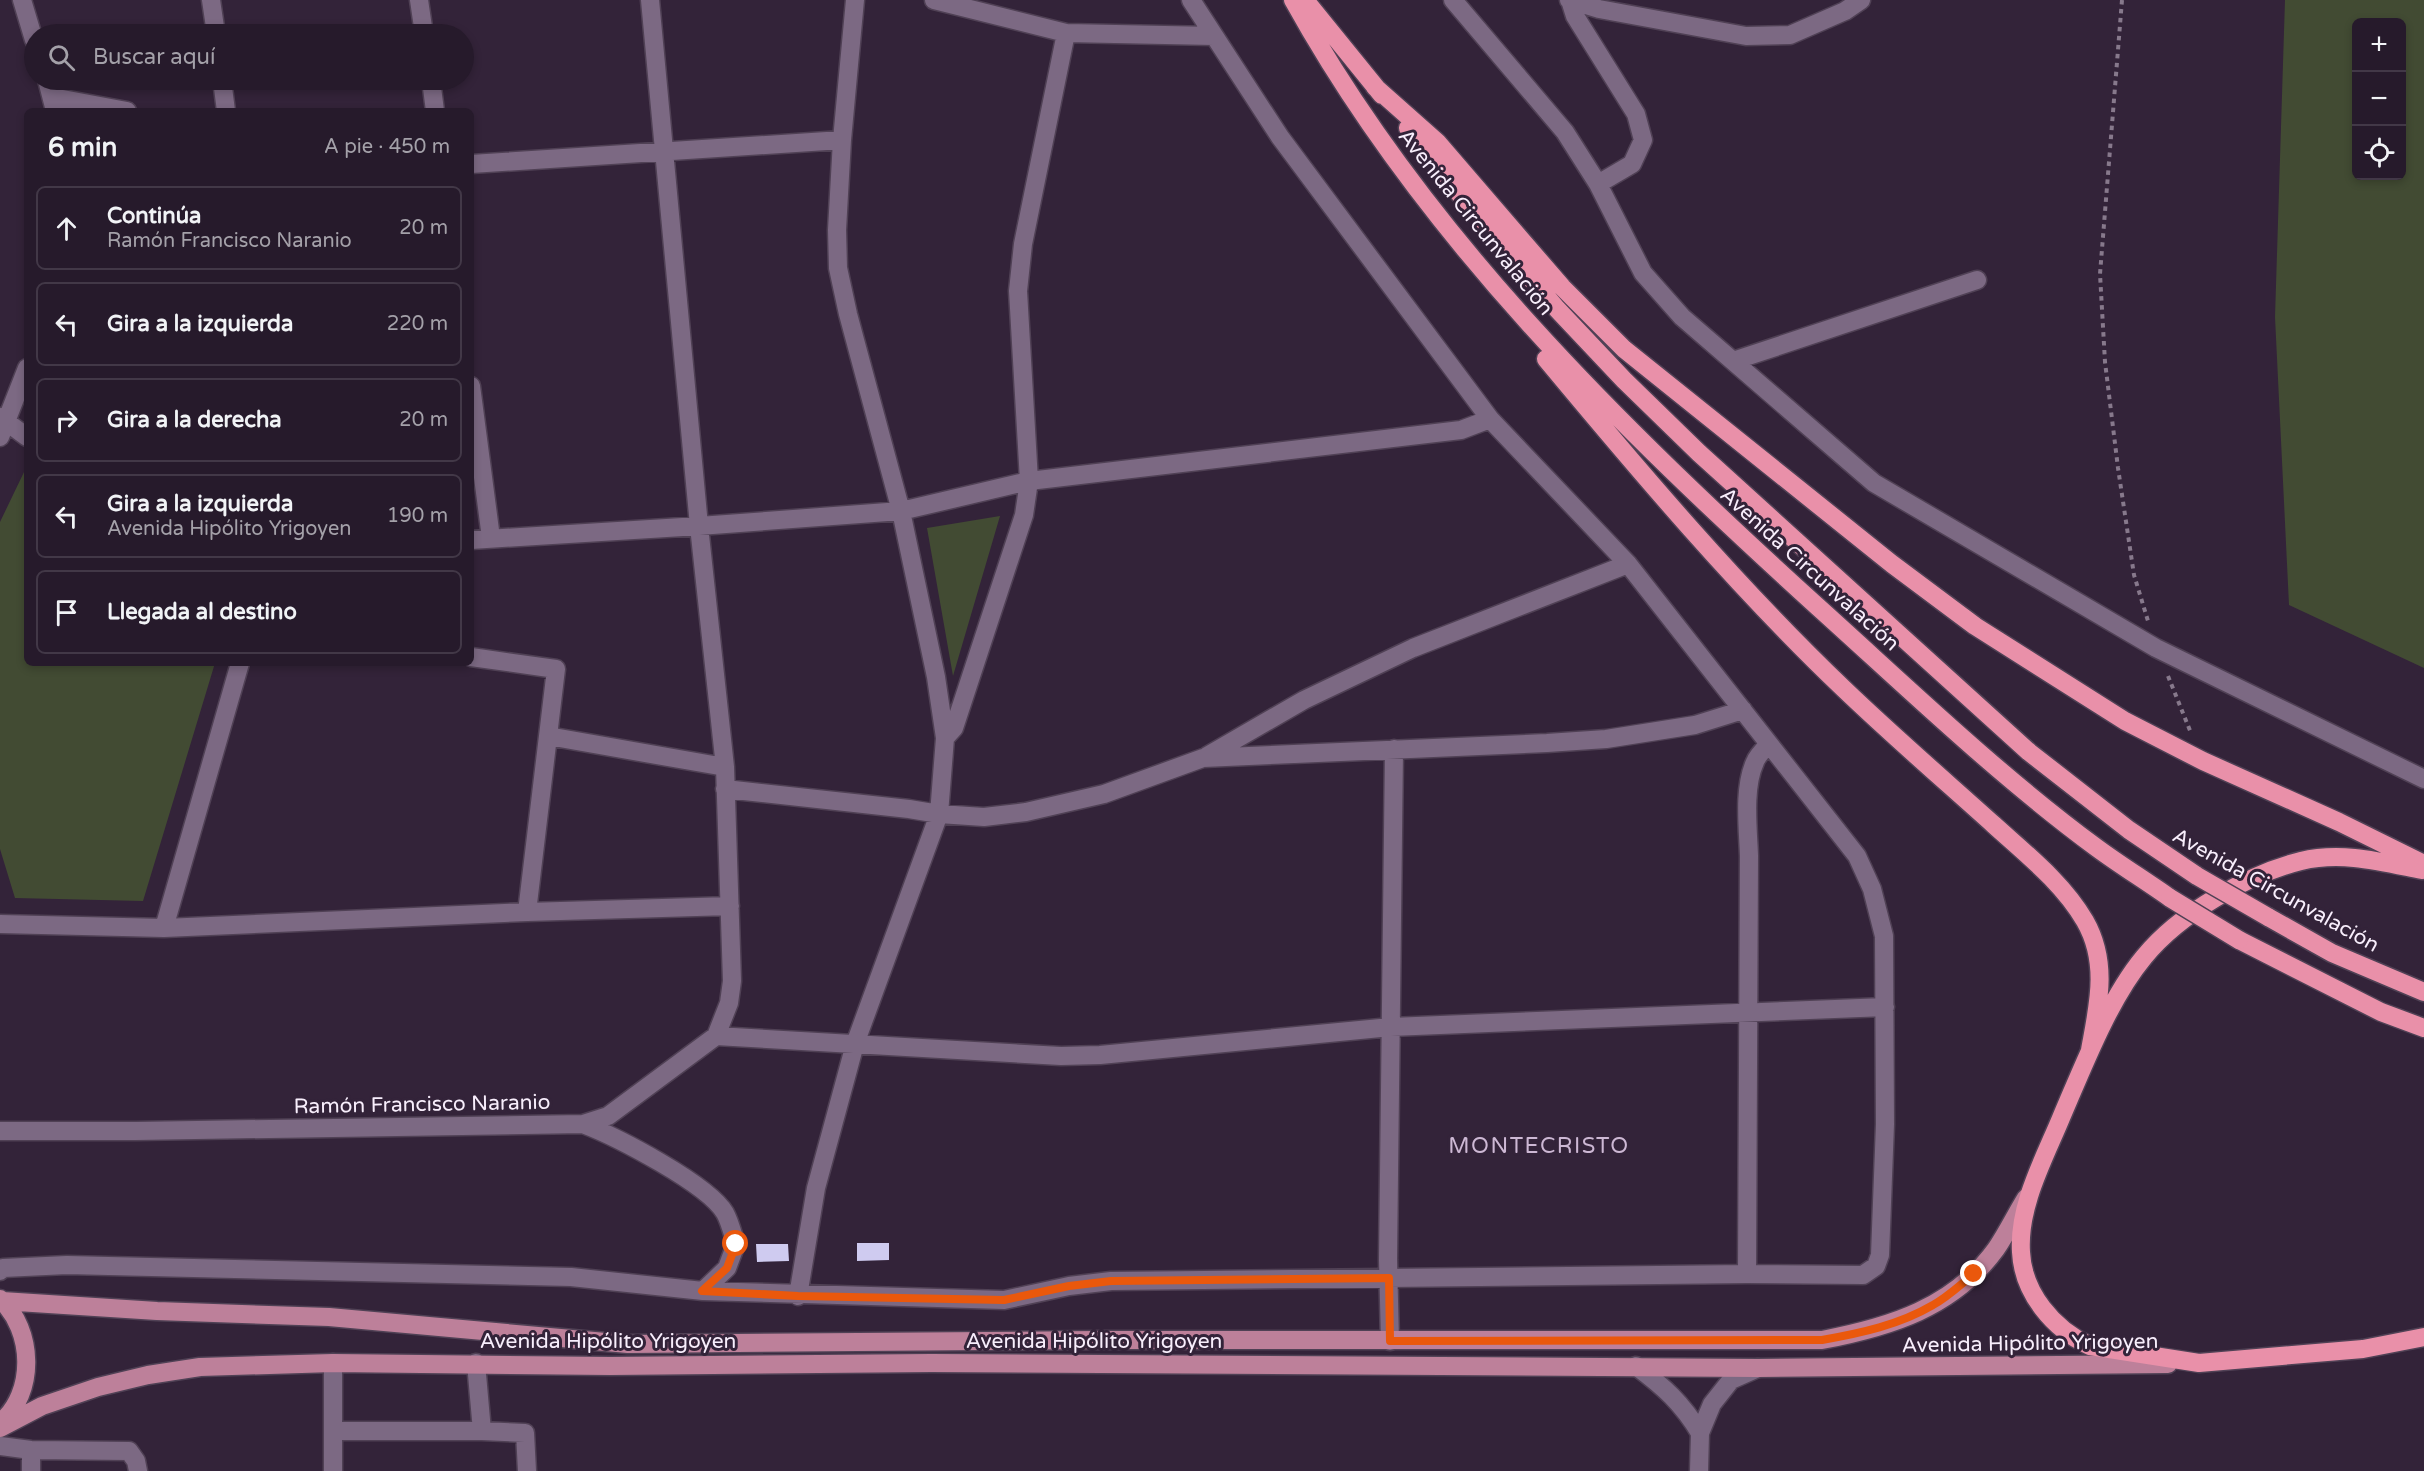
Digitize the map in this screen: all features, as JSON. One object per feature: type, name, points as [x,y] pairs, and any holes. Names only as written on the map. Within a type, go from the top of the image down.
[{"type":"highway","name":"Avenida Circunvalación","points":[[1293,0],[1323,54],[1366,120],[1431,208],[1528,323],[1584,383],[1693,492],[2007,777],[2097,848],[2170,898],[2239,940],[2381,1012],[2424,1028]]},
{"type":"highway","name":"Avenida Circunvalación","points":[[1305,0],[1458,192],[1557,309],[1624,380],[1699,453],[2029,752],[2128,830],[2197,876],[2332,953],[2424,992]]},
{"type":"highway","points":[[1376,87],[1437,142],[1562,287],[1624,349],[1696,410],[1975,626],[2125,721],[2203,761],[2339,822],[2424,864]]},
{"type":"highway","points":[[1431,208],[1536,347],[1602,426],[1752,596],[1822,668],[2034,862],[2072,901],[2086,922],[2097,946],[2101,972],[2099,1001],[2090,1050]]},
{"type":"highway","points":[[2424,870],[2352,856],[2302,861],[2255,878],[2215,898],[2166,934],[2143,957],[2090,1050],[2032,1188],[2023,1223],[2020,1253],[2036,1298],[2052,1321],[2074,1338],[2090,1346],[2199,1363],[2363,1349],[2424,1337]]},
{"type":"main road","name":"Avenida Hipólito Yrigoyen","points":[[1,1300],[157,1311],[329,1317],[628,1344],[1097,1340],[1822,1340],[1868,1331],[1901,1321],[1934,1305],[1974,1274],[1996,1249],[2032,1188]]},
{"type":"main road","points":[[0,1423],[20,1397],[26,1372],[26,1346],[18,1322],[1,1300]]},
{"type":"main road","name":"Avenida Hipólito Yrigoyen","points":[[0,1428],[42,1406],[98,1387],[148,1375],[200,1367],[333,1363],[610,1366],[806,1363],[1758,1368],[2199,1363]]},
{"type":"street","points":[[22,0],[29,24]]},
{"type":"street","points":[[211,0],[215,24]]},
{"type":"street","points":[[419,0],[423,24]]},
{"type":"street","points":[[583,1124],[608,1116],[716,1036],[729,1003],[732,981],[725,767],[699,526],[650,0]]},
{"type":"street","points":[[798,1296],[816,1188],[855,1044],[939,814],[945,738],[936,677],[901,511],[838,268],[837,231],[842,140],[855,0]]},
{"type":"street","points":[[934,0],[1066,33],[1214,36]]},
{"type":"street","points":[[0,1270],[67,1265],[571,1276],[702,1291],[798,1296],[1004,1300],[1069,1286],[1111,1281],[1747,1274],[1863,1275],[1876,1266],[1881,1243],[1885,1124],[1884,936],[1872,889],[1857,856],[1628,564],[1490,419],[1280,137],[1191,0]]},
{"type":"street","points":[[1570,0],[1599,9],[1746,36],[1790,35],[1862,0]]},
{"type":"street","points":[[1570,0],[1575,16],[1636,114],[1643,140],[1632,164],[1598,184]]},
{"type":"street","points":[[1458,1],[1565,132],[1598,184],[1642,273],[1682,317],[1875,483],[2156,648],[2424,779]]},
{"type":"street","points":[[945,738],[954,728],[1021,526],[1029,482],[1018,291],[1023,244],[1066,33]]},
{"type":"street","points":[[223,90],[226,108]]},
{"type":"street","points":[[432,90],[435,108]]},
{"type":"street","points":[[51,96],[112,108]]},
{"type":"street","points":[[474,164],[842,140]]},
{"type":"street","points":[[1733,361],[1977,280]]},
{"type":"street","points":[[24,375],[2,425],[24,436]]},
{"type":"street","points":[[474,409],[491,538]]},
{"type":"street","points":[[474,540],[901,511],[1029,482],[1461,430],[1490,419]]},
{"type":"street","points":[[725,789],[909,808],[939,814],[984,817],[1026,812],[1104,794],[1203,758],[1304,700],[1413,648],[1628,564]]},
{"type":"street","points":[[474,657],[556,669],[527,912]]},
{"type":"street","points":[[164,928],[239,666]]},
{"type":"street","points":[[1203,758],[1606,739],[1695,725],[1743,710]]},
{"type":"street","points":[[548,736],[725,767]]},
{"type":"street","points":[[1747,1274],[1747,816],[1750,778],[1755,761],[1769,744]]},
{"type":"street","points":[[1390,1341],[1394,749]]},
{"type":"street","points":[[0,924],[164,928],[527,912],[730,906]]},
{"type":"street","points":[[716,1036],[1061,1056],[1100,1055],[1391,1027],[1885,1006]]},
{"type":"street","name":"Ramón Francisco Naranio","points":[[0,1131],[583,1124],[613,1136],[707,1193],[725,1214],[736,1244],[727,1268],[702,1291]]},
{"type":"street","points":[[333,1363],[333,1471]]},
{"type":"street","points":[[476,1363],[482,1431]]},
{"type":"street","points":[[1636,1366],[1667,1389],[1686,1410],[1700,1433]]},
{"type":"street","points":[[1699,1471],[1700,1433],[1712,1404],[1731,1380],[1758,1368]]},
{"type":"street","points":[[333,1431],[525,1433],[527,1471]]},
{"type":"street","points":[[0,1446],[31,1450],[129,1451],[136,1461],[138,1471]]},
{"type":"street","points":[[31,1450],[31,1471]]},
{"type":"path","points":[[2122,0],[2100,274],[2104,351],[2134,575],[2156,648],[2203,761]]},
{"type":"green space","points":[[2285,0],[2424,0],[2424,668],[2289,605],[2275,317]]},
{"type":"green space","points":[[24,472],[24,666],[214,666],[143,901],[15,898],[0,849],[0,522]]},
{"type":"green space","points":[[1000,516],[953,676],[927,528]]},
{"type":"building","points":[[857,1243],[889,1243],[889,1260],[857,1261]]},
{"type":"building","points":[[756,1244],[788,1244],[789,1261],[757,1262]]},
{"type":"district","name":"MONTECRISTO","points":[[1539,1145]]},
{"type":"route","points":[[736,1244],[727,1268],[702,1291],[798,1296],[1004,1300],[1069,1286],[1111,1281],[1389,1278],[1390,1341],[1822,1340],[1868,1331],[1901,1321],[1934,1305],[1974,1274]]}]
